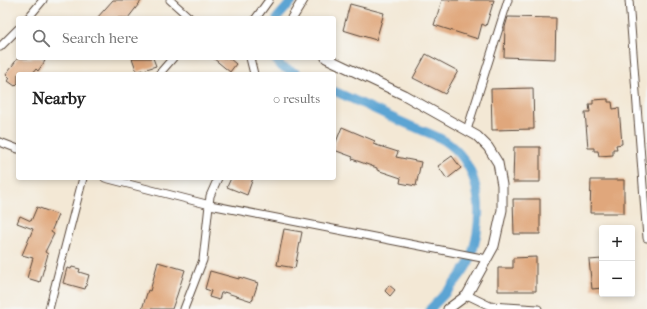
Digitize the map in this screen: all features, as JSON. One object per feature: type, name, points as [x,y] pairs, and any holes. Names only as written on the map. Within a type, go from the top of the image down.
[{"type":"street","points":[[30,16],[43,0]]},
{"type":"street","points":[[170,0],[188,16]]},
{"type":"street","points":[[257,16],[269,0]]},
{"type":"street","points":[[293,16],[303,0]]},
{"type":"street","points":[[467,130],[508,0]]},
{"type":"street","points":[[629,0],[647,238]]},
{"type":"street","points":[[0,48],[16,31]]},
{"type":"street","points":[[161,72],[171,60]]},
{"type":"street","points":[[250,60],[254,72]]},
{"type":"street","points":[[330,60],[404,95],[477,136],[488,147],[498,163],[502,186],[502,210],[494,246],[467,295],[448,309]]},
{"type":"street","points":[[0,142],[16,148]]},
{"type":"street","points":[[49,309],[82,180]]},
{"type":"street","points":[[113,180],[210,205],[487,259]]},
{"type":"street","points":[[184,309],[203,260],[210,196],[217,180]]},
{"type":"street","points":[[467,295],[490,306],[538,309]]},
{"type":"building","points":[[113,0],[142,0],[130,16],[99,16]]},
{"type":"building","points":[[442,0],[494,0],[486,26],[482,24],[478,39],[434,25]]},
{"type":"building","points":[[350,4],[384,13],[376,40],[343,30]]},
{"type":"building","points":[[508,17],[556,18],[555,59],[504,57],[505,27]]},
{"type":"building","points":[[426,54],[458,71],[445,94],[413,78]]},
{"type":"building","points":[[16,60],[45,61],[38,71],[36,69],[34,72],[16,72],[15,86],[8,81],[10,78],[6,74]]},
{"type":"building","points":[[133,60],[154,60],[156,66],[137,72]]},
{"type":"building","points":[[215,60],[231,60],[236,64],[230,72]]},
{"type":"building","points":[[533,88],[534,129],[492,130],[491,89]]},
{"type":"building","points":[[608,99],[608,102],[612,102],[613,109],[619,108],[622,144],[616,145],[617,149],[613,149],[613,155],[599,156],[598,151],[594,151],[594,148],[588,148],[585,112],[590,112],[589,104],[593,104],[593,100]]},
{"type":"building","points":[[342,127],[375,141],[373,144],[398,152],[396,157],[421,162],[416,186],[400,183],[401,178],[377,170],[377,168],[352,159],[353,157],[336,151],[336,142]]},
{"type":"building","points":[[514,147],[540,147],[540,182],[513,182]]},
{"type":"building","points":[[452,156],[461,168],[447,179],[438,166]]},
{"type":"building","points":[[230,180],[252,180],[247,195],[227,187]]},
{"type":"building","points":[[591,180],[624,180],[624,213],[590,213]]},
{"type":"building","points":[[513,199],[540,199],[540,234],[514,234]]},
{"type":"building","points":[[37,207],[58,215],[51,232],[54,234],[45,252],[48,254],[40,282],[27,278],[33,258],[22,255],[33,229],[17,223],[20,216],[31,221]]},
{"type":"building","points":[[284,229],[302,232],[295,268],[277,265]]},
{"type":"building","points":[[536,257],[536,291],[498,291],[498,268],[513,268],[513,258]]},
{"type":"building","points":[[599,259],[599,288],[592,289],[589,260]]},
{"type":"building","points":[[158,262],[185,270],[177,295],[172,309],[142,309],[148,290],[150,291]]},
{"type":"building","points":[[72,267],[80,269],[79,272],[89,275],[85,289],[63,283],[67,268],[71,269]]},
{"type":"building","points":[[210,271],[239,279],[239,277],[258,283],[252,301],[224,292],[221,293],[219,300],[209,297],[211,291],[205,289]]},
{"type":"building","points":[[389,285],[395,290],[390,296],[385,291]]},
{"type":"waterway","points":[[279,16],[293,0]]},
{"type":"waterway","points":[[276,60],[282,67],[293,72]]},
{"type":"waterway","points":[[336,92],[445,141],[464,159],[470,170],[477,194],[478,207],[477,233],[473,252],[461,275],[430,309]]}]
